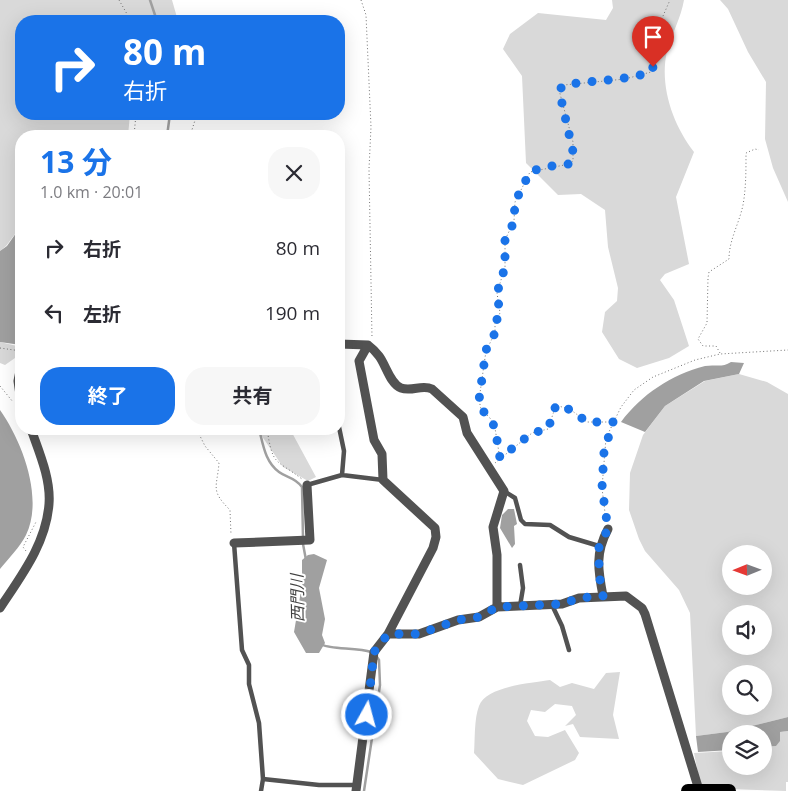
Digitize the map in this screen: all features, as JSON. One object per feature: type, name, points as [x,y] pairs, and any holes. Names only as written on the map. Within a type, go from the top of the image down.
[{"type":"highway","points":[[688,791],[729,791]]},
{"type":"street","points":[[345,344],[368,345],[379,356],[394,383],[399,388],[407,390],[427,386],[463,416],[468,433],[504,491],[493,527],[498,555],[497,607]]},
{"type":"street","points":[[357,788],[374,655],[388,634],[433,548],[436,537],[435,528],[383,480],[382,454],[374,440],[359,361],[368,345]]},
{"type":"street","points":[[0,608],[35,553],[44,530],[49,503],[46,477],[33,435]]},
{"type":"street","points":[[234,543],[310,540],[306,485]]},
{"type":"street","points":[[603,596],[599,574],[599,546],[608,529]]},
{"type":"street","points":[[388,634],[419,634],[458,620],[479,617],[497,607],[552,605],[562,604],[579,598],[626,596],[642,608],[645,614],[699,790]]},
{"type":"lane","points":[[341,435],[344,451],[342,474]]},
{"type":"lane","points":[[306,485],[342,474],[383,480]]},
{"type":"lane","points":[[504,491],[515,498],[520,520],[525,524],[550,526],[568,537],[599,546]]},
{"type":"lane","points":[[234,543],[242,650],[249,665],[248,684],[259,723],[263,779],[261,791]]},
{"type":"lane","points":[[520,565],[523,588],[520,606]]},
{"type":"lane","points":[[552,605],[570,650]]},
{"type":"lane","points":[[263,779],[357,788]]},
{"type":"path","points":[[119,0],[128,15]]},
{"type":"path","points":[[362,0],[366,15],[366,57],[371,127],[369,169],[372,337],[368,345]]},
{"type":"path","points":[[613,422],[587,422],[571,410],[556,405],[548,429],[532,433],[500,458],[495,428],[490,418],[481,409],[479,400],[486,350],[495,333],[495,323],[500,314],[497,293],[505,267],[505,240],[514,222],[515,202],[530,172],[544,167],[569,164],[573,160],[573,142],[559,90],[564,85],[626,79],[651,72],[656,32],[670,0]]},
{"type":"path","points":[[720,354],[716,346],[703,346],[698,339],[707,323],[709,272],[729,259],[729,248],[743,207],[746,186],[746,153],[759,150]]},
{"type":"path","points":[[0,348],[15,350]]},
{"type":"path","points":[[608,529],[602,488],[604,452],[613,422],[627,398],[644,382],[676,367],[720,354],[788,350]]},
{"type":"path","points":[[0,386],[15,405]]},
{"type":"path","points":[[200,435],[205,446],[219,463],[216,491],[219,499],[230,510],[234,543]]},
{"type":"path","points":[[268,435],[270,451],[275,462],[302,479],[306,485]]},
{"type":"path","points":[[26,552],[23,547],[37,520]]},
{"type":"shaded area","points":[[0,0],[172,0],[176,15],[15,15],[15,120],[129,120],[129,130],[15,130],[15,234],[0,251]]},
{"type":"shaded area","points":[[612,0],[684,0],[667,51],[665,78],[666,91],[674,117],[694,152],[676,197],[689,264],[665,274],[660,280],[674,300],[689,346],[669,358],[637,368],[619,359],[602,332],[605,312],[617,301],[618,288],[608,247],[605,210],[581,194],[558,195],[526,163],[522,76],[503,49],[510,34],[538,13],[606,20],[613,8]]},
{"type":"shaded area","points":[[720,0],[788,0],[788,202],[773,168],[765,139],[766,82],[748,52],[728,9]]},
{"type":"shaded area","points":[[15,235],[15,344],[0,342],[0,251],[7,246]]},
{"type":"shaded area","points":[[0,342],[15,346],[15,358],[5,365],[0,363]]},
{"type":"shaded area","points":[[731,362],[744,363],[739,374],[704,381],[665,406],[645,432],[621,422],[648,394],[669,380],[705,366],[728,364]]},
{"type":"shaded area","points":[[739,374],[767,382],[788,394],[788,717],[755,725],[722,725],[722,733],[696,736],[690,613],[679,590],[645,551],[629,510],[630,473],[643,435],[665,406],[705,381]]},
{"type":"shaded area","points":[[0,410],[23,453],[28,470],[33,504],[31,520],[26,535],[0,569]]},
{"type":"shaded area","points":[[261,435],[293,435],[316,477],[308,481],[283,467]]},
{"type":"shaded area","points":[[508,509],[514,509],[517,524],[514,526],[515,544],[512,548],[500,528],[502,515]]},
{"type":"shaded area","points":[[314,554],[327,560],[319,588],[325,619],[322,635],[325,643],[319,653],[306,653],[294,632],[302,585],[302,560],[308,555]]},
{"type":"shaded area","points":[[620,672],[613,715],[619,739],[580,737],[573,724],[565,726],[576,715],[572,706],[555,704],[545,712],[531,710],[527,721],[535,736],[548,737],[565,730],[579,753],[575,760],[523,785],[498,779],[474,753],[477,711],[483,699],[491,694],[521,684],[550,680],[560,687],[572,683],[594,689],[606,673]]},
{"type":"shaded area","points":[[788,717],[788,731],[780,732],[780,741],[776,746],[772,746],[772,725],[755,725]]},
{"type":"shaded area","points":[[788,731],[788,782],[786,782],[786,791],[701,788],[694,753],[722,751],[722,775],[772,775],[772,746],[776,746],[779,732]]},
{"type":"shaded area","points":[[722,733],[722,751],[698,752],[696,736]]},
{"type":"waterway","name":"西門川","points":[[150,0],[155,15]]},
{"type":"waterway","name":"西門川","points":[[168,130],[169,120]]},
{"type":"waterway","name":"西門川","points":[[261,435],[265,452],[274,468],[297,481],[302,487],[303,538]]},
{"type":"waterway","name":"西門川","points":[[303,544],[306,560]]},
{"type":"waterway","name":"西門川","points":[[323,645],[371,652]]},
{"type":"waterway","name":"西門川","points":[[364,791],[380,685],[379,660],[377,657]]},
{"type":"route","points":[[367,715],[374,652],[388,634],[419,634],[440,625],[479,617],[497,607],[562,604],[579,598],[603,596],[599,574],[599,546],[608,529],[602,488],[604,452],[606,438],[613,422],[587,422],[577,416],[575,412],[556,405],[552,422],[548,429],[532,433],[503,458],[500,458],[495,428],[490,418],[479,406],[479,400],[486,350],[495,333],[495,323],[500,314],[497,293],[505,267],[505,240],[514,222],[515,202],[530,172],[544,167],[569,164],[573,160],[573,142],[559,90],[564,85],[626,79],[644,75],[651,72],[653,67]]}]
